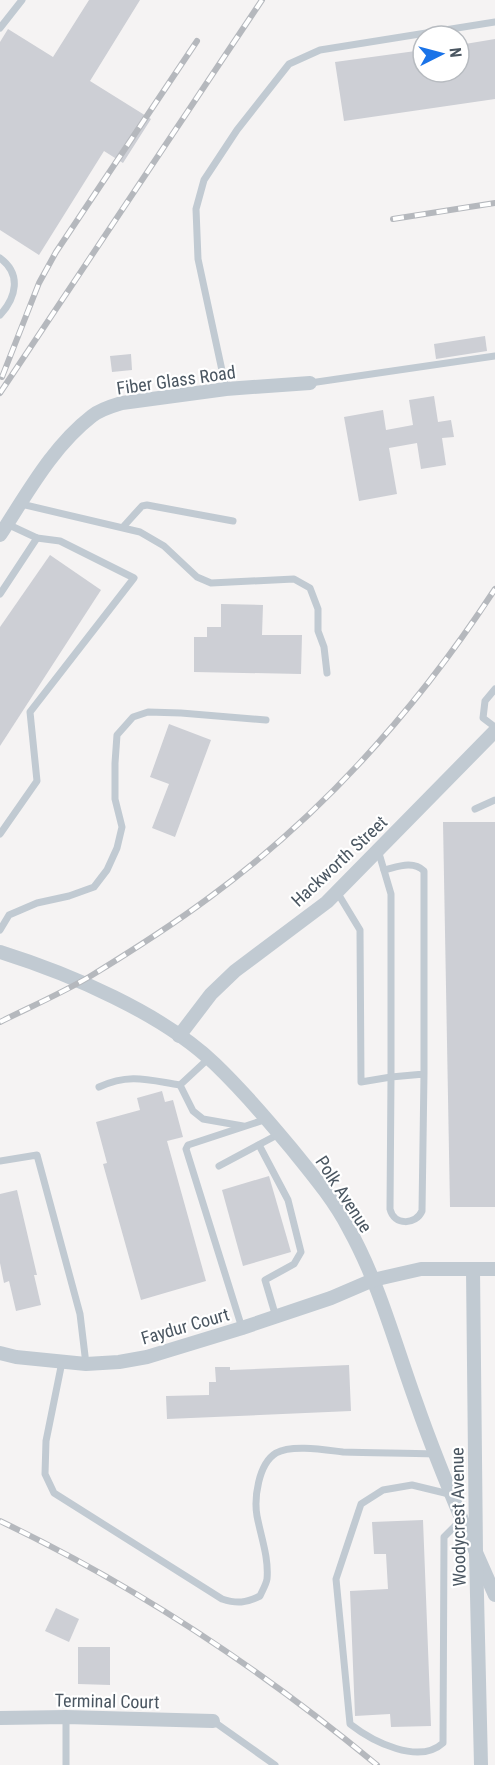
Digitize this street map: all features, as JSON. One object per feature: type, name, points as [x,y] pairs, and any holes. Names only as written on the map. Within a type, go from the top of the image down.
[{"type":"street","name":"Fiber Glass Road","points":[[4,529],[57,449],[93,415],[122,403],[226,389],[310,383]]},
{"type":"street","name":"Hackworth Street","points":[[179,1036],[211,994],[235,971],[327,902],[378,850],[490,744],[495,729]]},
{"type":"street","name":"Polk Avenue","points":[[0,952],[54,970],[113,998],[179,1036],[208,1059],[267,1119],[315,1178],[349,1228],[373,1280],[450,1494],[495,1594]]},
{"type":"street","name":"Faydur Court","points":[[1,1352],[86,1364],[147,1357],[276,1317],[331,1298],[373,1280],[421,1269],[495,1269]]},
{"type":"street","name":"Woodycrest Avenue","points":[[473,1269],[481,1765]]},
{"type":"street","name":"Terminal Court","points":[[0,1718],[66,1717],[213,1721]]},
{"type":"lane","points":[[0,28],[22,0]]},
{"type":"lane","points":[[226,389],[198,259],[196,210],[204,180],[237,130],[289,64],[320,50],[495,22]]},
{"type":"lane","points":[[0,258],[15,278],[15,289],[0,315]]},
{"type":"lane","points":[[310,383],[495,356]]},
{"type":"lane","points":[[21,504],[140,532],[164,546],[198,577],[211,583],[294,579],[310,588],[318,609],[318,631],[324,648],[327,674]]},
{"type":"lane","points":[[123,527],[142,506],[147,505],[233,521]]},
{"type":"lane","points":[[0,834],[36,781],[30,712],[134,578],[60,541],[37,538],[4,529]]},
{"type":"lane","points":[[0,594],[37,538]]},
{"type":"lane","points":[[495,689],[485,701],[483,718],[495,729]]},
{"type":"lane","points":[[0,930],[9,915],[37,903],[69,896],[94,887],[107,870],[117,848],[122,827],[115,799],[117,735],[133,717],[148,712],[266,720]]},
{"type":"lane","points":[[475,809],[495,800]]},
{"type":"lane","points":[[378,850],[391,894],[390,1209],[396,1221],[414,1221],[419,1218],[422,1211],[424,871],[419,867],[405,864],[384,870]]},
{"type":"lane","points":[[337,892],[360,930],[362,1082],[424,1074]]},
{"type":"lane","points":[[180,1085],[208,1059]]},
{"type":"lane","points":[[99,1087],[122,1079],[138,1078],[180,1085]]},
{"type":"lane","points":[[180,1085],[193,1111],[203,1119],[246,1126]]},
{"type":"lane","points":[[242,1328],[186,1149],[188,1144],[267,1119]]},
{"type":"lane","points":[[219,1166],[279,1134]]},
{"type":"lane","points":[[260,1144],[288,1200],[301,1252],[294,1264],[265,1280],[276,1317]]},
{"type":"lane","points":[[0,1161],[37,1155],[80,1314],[86,1364]]},
{"type":"lane","points":[[62,1362],[46,1441],[45,1474],[54,1493],[222,1599],[234,1603],[246,1603],[260,1596],[267,1581],[265,1554],[256,1513],[257,1488],[264,1466],[276,1453],[304,1449],[435,1454]]},
{"type":"lane","points":[[450,1494],[412,1485],[383,1490],[361,1504],[336,1579],[350,1724],[368,1739],[404,1753],[423,1755],[439,1748],[444,1743],[444,1537],[461,1520]]},
{"type":"lane","points":[[66,1717],[66,1765]]},
{"type":"lane","points":[[213,1721],[275,1765]]},
{"type":"building","points":[[89,0],[140,0],[90,81],[151,119],[123,163],[104,151],[39,255],[0,230],[0,42],[8,29],[53,57]]},
{"type":"building","points":[[495,39],[495,99],[344,121],[335,62],[411,52],[411,84],[471,84],[471,43]]},
{"type":"building","points":[[485,336],[487,351],[436,359],[434,344]]},
{"type":"building","points":[[131,354],[132,370],[112,372],[110,356]]},
{"type":"building","points":[[434,396],[438,422],[451,420],[454,437],[442,438],[446,465],[421,469],[417,443],[389,448],[397,494],[359,501],[344,417],[383,410],[386,430],[413,425],[409,400]]},
{"type":"building","points":[[50,555],[101,590],[0,746],[0,627]]},
{"type":"building","points":[[221,604],[263,605],[262,635],[302,635],[301,674],[194,672],[194,637],[207,637],[207,627],[221,627]]},
{"type":"building","points":[[169,724],[211,740],[175,837],[152,828],[169,784],[150,777]]},
{"type":"building","points":[[443,822],[495,822],[495,1207],[450,1207]]},
{"type":"building","points":[[162,1091],[165,1102],[173,1100],[183,1137],[167,1141],[206,1281],[141,1300],[103,1164],[107,1163],[96,1122],[140,1110],[137,1098]]},
{"type":"building","points":[[269,1176],[291,1252],[243,1266],[222,1190]]},
{"type":"building","points":[[17,1190],[37,1275],[34,1275],[41,1305],[16,1311],[9,1281],[4,1283],[0,1263],[0,1194]]},
{"type":"building","points":[[349,1365],[351,1411],[167,1419],[166,1396],[209,1395],[209,1382],[216,1382],[215,1367],[230,1367],[230,1370]]},
{"type":"building","points":[[423,1520],[431,1726],[391,1727],[390,1714],[355,1716],[350,1591],[388,1589],[386,1554],[374,1554],[372,1522]]},
{"type":"building","points":[[56,1608],[79,1619],[69,1642],[45,1631]]},
{"type":"building","points":[[78,1647],[110,1647],[110,1685],[78,1684]]},
{"type":"railway","points":[[0,393],[262,0]]},
{"type":"railway","points":[[2,377],[39,283],[56,252],[197,41]]},
{"type":"railway","points":[[393,219],[495,203]]},
{"type":"railway","points":[[0,1022],[56,995],[104,968],[150,939],[252,865],[330,794],[366,756],[434,675],[495,589]]},
{"type":"railway","points":[[0,1521],[100,1573],[196,1631],[288,1696],[377,1765]]}]
